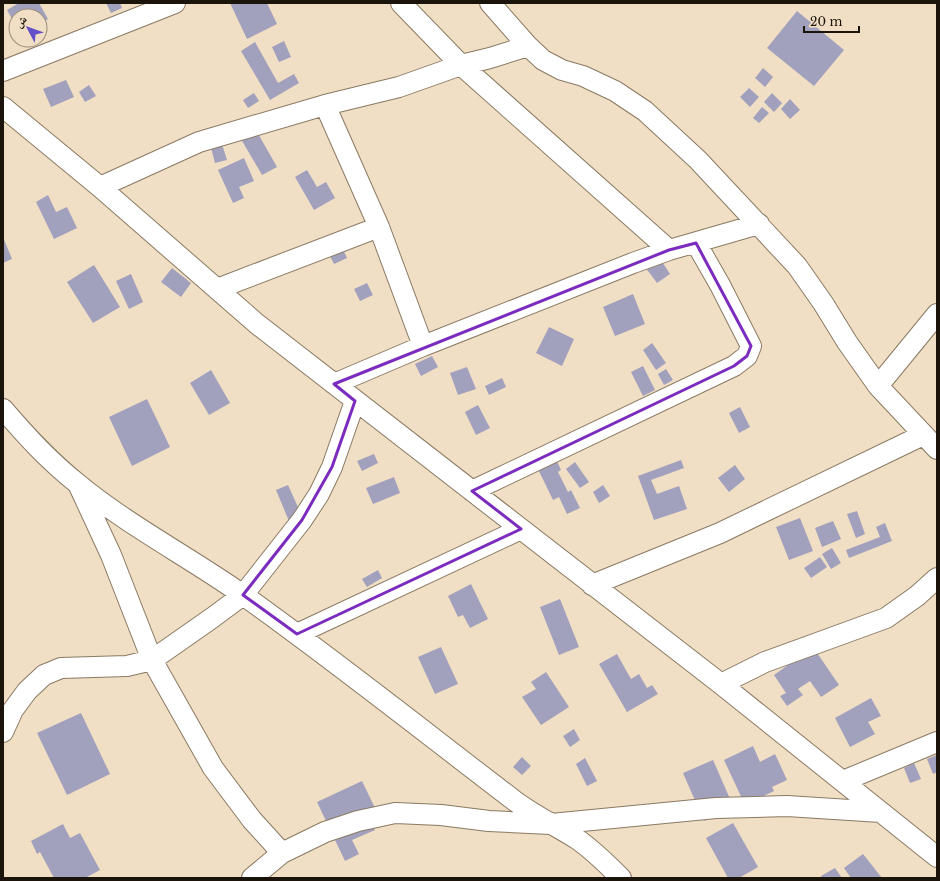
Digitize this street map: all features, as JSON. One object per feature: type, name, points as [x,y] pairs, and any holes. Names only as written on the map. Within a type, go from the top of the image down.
[{"type":"street","points":[[3,71],[135,10],[174,3]]},
{"type":"street","points":[[400,3],[461,65],[669,250]]},
{"type":"street","points":[[490,3],[528,46],[543,60],[562,70],[584,76],[615,91],[645,111],[698,160],[797,266],[823,302],[847,342],[878,386],[930,442],[720,533],[592,585]]},
{"type":"street","points":[[100,186],[199,142],[325,105],[399,87],[461,65],[528,46]]},
{"type":"street","points":[[325,105],[379,227],[423,346]]},
{"type":"street","points":[[3,107],[100,186],[257,324],[721,684],[937,857]]},
{"type":"street","points":[[334,384],[423,346],[633,263],[669,250],[759,224]]},
{"type":"street","points":[[217,289],[379,227]]},
{"type":"street","points":[[472,491],[734,366],[747,356],[751,346],[720,285],[696,243]]},
{"type":"street","points":[[878,386],[937,314]]},
{"type":"street","points":[[3,732],[13,710],[27,691],[44,675],[61,668],[127,666],[152,660],[243,595],[302,520],[318,494],[332,467],[355,401]]},
{"type":"street","points":[[3,410],[39,450],[78,484],[143,531],[208,571],[243,595],[326,655],[523,808],[578,840],[607,864],[621,878]]},
{"type":"street","points":[[78,484],[111,555],[152,660],[213,768],[252,820],[282,853]]},
{"type":"street","points":[[297,634],[521,529]]},
{"type":"street","points":[[721,684],[765,662],[886,618],[917,596],[937,578]]},
{"type":"street","points":[[843,781],[937,742]]},
{"type":"street","points":[[252,878],[282,853],[325,832],[358,821],[395,813],[441,815],[489,821],[551,824],[716,808],[787,806],[881,812]]},
{"type":"highlighted area","points":[[696,243],[751,346],[747,356],[734,366],[472,491],[521,529],[297,634],[243,595],[302,520],[332,467],[355,401],[334,384],[669,250]]},
{"type":"building","points":[[19,3],[39,3],[42,8],[10,8]]},
{"type":"building","points":[[106,3],[120,3],[122,8],[111,13]]},
{"type":"building","points":[[230,3],[267,3],[277,24],[247,39]]},
{"type":"building","points":[[797,11],[844,50],[814,86],[767,48]]},
{"type":"building","points":[[284,41],[291,57],[279,62],[272,47]]},
{"type":"building","points":[[255,42],[278,83],[294,74],[299,83],[270,100],[241,51]]},
{"type":"building","points":[[763,68],[773,77],[765,87],[755,78]]},
{"type":"building","points":[[66,80],[74,97],[51,107],[43,89]]},
{"type":"building","points":[[89,85],[96,96],[85,102],[79,92]]},
{"type":"building","points":[[749,88],[759,97],[750,107],[740,97]]},
{"type":"building","points":[[254,93],[259,101],[248,108],[243,100]]},
{"type":"building","points":[[772,93],[782,103],[774,112],[764,102]]},
{"type":"building","points":[[790,99],[800,110],[790,119],[781,109]]},
{"type":"building","points":[[762,107],[769,113],[759,123],[753,118]]},
{"type":"building","points":[[256,130],[277,167],[262,175],[241,139]]},
{"type":"building","points":[[221,141],[227,160],[215,163],[210,144]]},
{"type":"building","points":[[244,158],[254,181],[239,187],[244,198],[233,203],[218,170]]},
{"type":"building","points":[[307,170],[317,187],[326,182],[335,198],[314,210],[295,177]]},
{"type":"building","points":[[48,195],[56,212],[67,207],[77,228],[54,239],[36,202]]},
{"type":"building","points":[[3,237],[12,259],[3,263]]},
{"type":"building","points":[[341,245],[347,258],[334,264],[328,252]]},
{"type":"building","points":[[659,257],[670,274],[657,283],[645,267]]},
{"type":"building","points":[[94,265],[120,307],[93,323],[67,282]]},
{"type":"building","points":[[172,268],[191,283],[181,297],[161,282]]},
{"type":"building","points":[[131,274],[143,302],[129,309],[116,281]]},
{"type":"building","points":[[367,283],[373,295],[360,301],[354,289]]},
{"type":"building","points":[[633,294],[645,324],[615,336],[603,307]]},
{"type":"building","points":[[549,327],[574,339],[562,366],[536,353]]},
{"type":"building","points":[[652,343],[666,363],[656,370],[643,350]]},
{"type":"building","points":[[432,356],[438,367],[421,376],[415,364]]},
{"type":"building","points":[[643,366],[655,390],[643,396],[631,372]]},
{"type":"building","points":[[467,367],[476,389],[458,395],[450,373]]},
{"type":"building","points":[[666,369],[673,380],[664,385],[658,374]]},
{"type":"building","points":[[211,370],[230,403],[209,415],[190,383]]},
{"type":"building","points":[[502,378],[506,387],[489,395],[485,386]]},
{"type":"building","points":[[147,399],[170,447],[132,466],[109,417]]},
{"type":"building","points":[[478,405],[490,428],[476,435],[465,412]]},
{"type":"building","points":[[740,407],[750,427],[739,433],[729,413]]},
{"type":"building","points":[[374,454],[378,463],[362,471],[357,461]]},
{"type":"building","points":[[556,459],[561,470],[558,472],[568,492],[571,490],[580,508],[567,514],[559,497],[553,500],[538,469]]},
{"type":"building","points":[[681,460],[684,468],[651,480],[657,494],[679,486],[687,509],[654,520],[638,476]]},
{"type":"building","points":[[575,462],[589,482],[580,488],[566,469]]},
{"type":"building","points":[[735,465],[745,479],[729,492],[718,478]]},
{"type":"building","points":[[394,477],[400,493],[373,504],[366,488]]},
{"type":"building","points":[[288,485],[302,516],[289,521],[276,490]]},
{"type":"building","points":[[603,485],[610,496],[599,503],[593,492]]},
{"type":"building","points":[[857,511],[865,534],[856,538],[847,514]]},
{"type":"building","points":[[800,518],[813,551],[789,560],[776,527]]},
{"type":"building","points":[[833,521],[841,539],[822,547],[815,528]]},
{"type":"building","points":[[885,523],[892,541],[849,558],[846,550],[880,537],[876,527]]},
{"type":"building","points":[[832,548],[841,563],[831,569],[822,554]]},
{"type":"building","points":[[820,557],[827,567],[811,578],[804,568]]},
{"type":"building","points":[[378,570],[382,578],[367,587],[362,579]]},
{"type":"building","points":[[471,584],[488,619],[470,628],[463,615],[458,617],[448,596]]},
{"type":"building","points":[[560,599],[579,647],[559,655],[540,607]]},
{"type":"building","points":[[441,647],[458,684],[435,694],[418,657]]},
{"type":"building","points":[[813,647],[839,685],[821,697],[810,681],[798,689],[803,695],[787,706],[780,696],[786,693],[774,675]]},
{"type":"building","points":[[617,654],[631,679],[639,674],[647,688],[652,685],[658,694],[627,712],[599,664]]},
{"type":"building","points":[[546,672],[569,707],[541,725],[522,697],[536,689],[531,682]]},
{"type":"building","points":[[871,698],[881,716],[868,722],[875,734],[850,747],[835,718]]},
{"type":"building","points":[[81,713],[110,774],[67,795],[37,733]]},
{"type":"building","points":[[574,729],[580,740],[570,747],[563,736]]},
{"type":"building","points":[[753,746],[760,762],[775,754],[787,780],[772,787],[774,791],[745,805],[724,760]]},
{"type":"building","points":[[937,755],[937,772],[933,774],[927,759]]},
{"type":"building","points":[[522,757],[531,766],[522,775],[513,767]]},
{"type":"building","points":[[585,758],[597,781],[587,786],[576,764]]},
{"type":"building","points":[[713,760],[734,808],[704,821],[683,773]]},
{"type":"building","points":[[914,763],[921,779],[910,783],[904,768]]},
{"type":"building","points":[[362,781],[375,808],[367,812],[375,830],[352,840],[359,854],[345,861],[317,802]]},
{"type":"building","points":[[733,823],[758,867],[739,878],[728,878],[706,838]]},
{"type":"building","points":[[63,824],[70,838],[80,833],[100,870],[85,878],[54,878],[40,852],[37,854],[31,841]]},
{"type":"building","points":[[863,854],[882,878],[851,878],[844,868]]},
{"type":"building","points":[[835,868],[842,878],[822,878],[821,876]]}]
